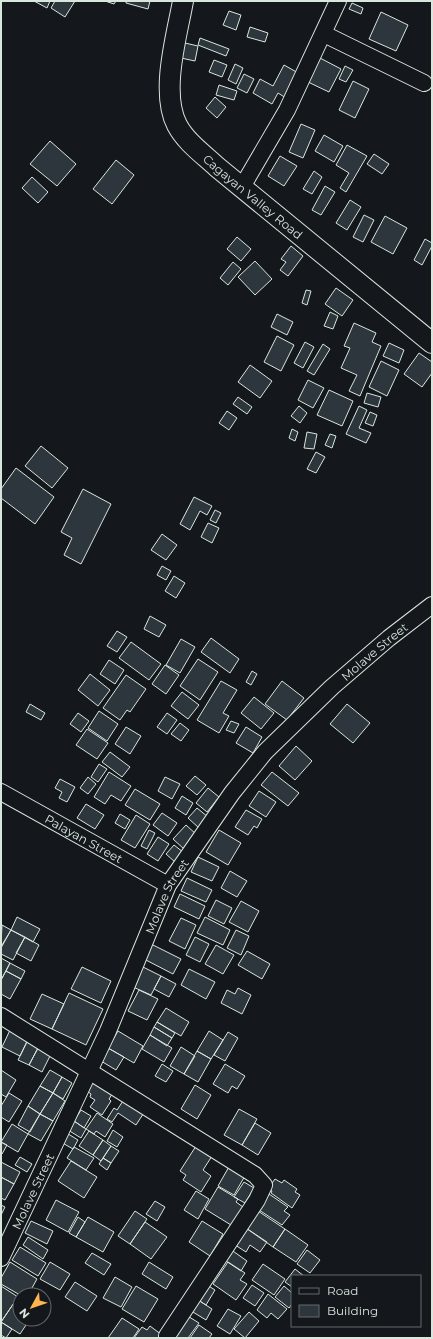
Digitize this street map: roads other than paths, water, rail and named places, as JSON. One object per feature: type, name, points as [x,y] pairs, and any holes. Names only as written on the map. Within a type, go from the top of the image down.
[{"type":"main road","name":"Cagayan Valley Road","points":[[183,1],[171,73],[172,105],[177,124],[192,145],[432,343]]},
{"type":"street","points":[[242,187],[287,110],[324,34],[338,1]]},
{"type":"street","points":[[324,34],[424,83]]},
{"type":"street","name":"Molave Street","points":[[1,1258],[108,1031],[168,885],[232,793],[265,752],[332,687],[389,638],[432,605]]},
{"type":"street","name":"Palayan Street","points":[[1,792],[168,885]]},
{"type":"street","points":[[1,1016],[255,1175],[264,1185],[257,1200],[167,1336]]}]
